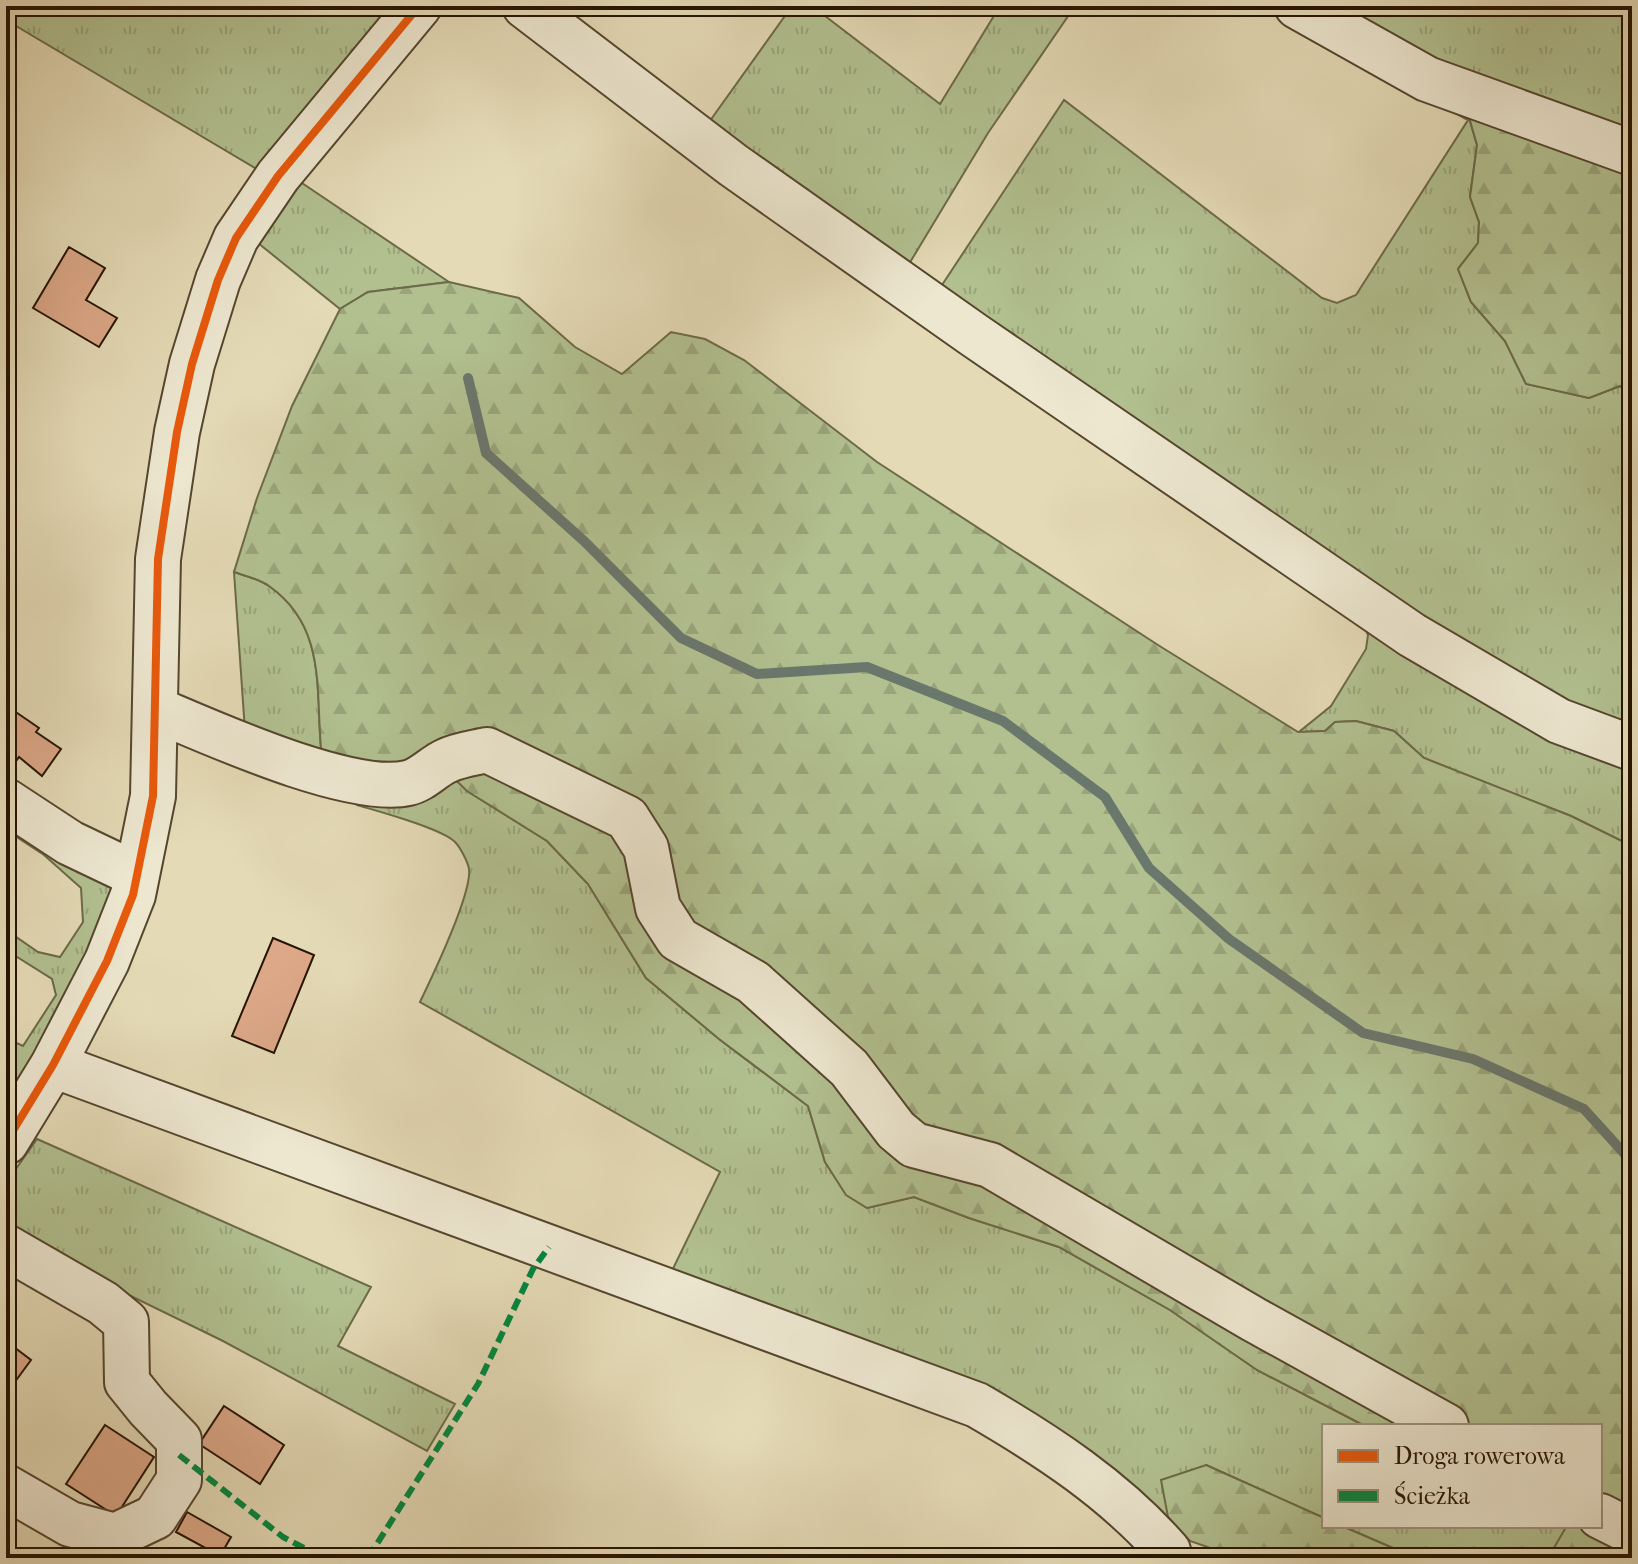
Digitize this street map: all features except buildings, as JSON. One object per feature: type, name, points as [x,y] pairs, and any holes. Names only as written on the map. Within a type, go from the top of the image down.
[{"type":"street","points":[[6,1142],[53,1065],[107,961],[133,895],[153,796],[158,559],[177,432],[192,364],[218,280],[236,238],[278,176],[419,6]]},
{"type":"street","points":[[525,6],[809,219],[1412,635],[1559,721],[1632,748]]},
{"type":"street","points":[[1297,6],[1427,79],[1632,153]]},
{"type":"street","points":[[155,709],[217,736],[332,776],[373,784],[410,783],[447,760],[487,750],[627,818],[646,848],[658,908],[678,939],[753,982],[849,1068],[896,1130],[914,1145],[990,1165],[1253,1319],[1442,1424]]},
{"type":"street","points":[[6,801],[70,843],[137,875]]},
{"type":"street","points":[[53,1065],[977,1405],[1045,1445],[1133,1515],[1168,1551],[1167,1558]]},
{"type":"street","points":[[6,1247],[103,1303],[126,1322],[127,1382],[179,1440],[179,1480],[155,1517],[115,1536],[70,1524],[6,1487]]},
{"type":"street","points":[[1602,1517],[1632,1532]]},
{"type":"green space","points":[[6,6],[399,6],[260,171],[6,20]]},
{"type":"green space","points":[[792,6],[812,6],[940,104],[1000,6],[1075,6],[988,133],[909,264],[942,285],[1064,100],[1322,298],[1337,303],[1356,295],[1468,120],[1259,6],[1286,6],[1466,107],[1477,145],[1470,197],[1479,222],[1478,243],[1458,269],[1471,302],[1505,341],[1526,384],[1589,398],[1620,386],[1632,396],[1632,740],[1468,653],[702,132]]},
{"type":"green space","points":[[1318,6],[1632,6],[1632,147]]},
{"type":"green space","points":[[1466,107],[1632,165],[1632,396],[1620,386],[1589,398],[1526,384],[1505,341],[1471,302],[1458,269],[1478,243],[1479,222],[1470,197],[1477,145]]},
{"type":"green space","points":[[296,179],[449,282],[368,292],[340,309],[253,239]]},
{"type":"green space","points":[[449,282],[519,298],[575,347],[622,374],[671,332],[705,339],[744,360],[877,462],[1298,732],[1325,731],[1335,722],[1356,721],[1394,731],[1424,758],[1571,816],[1632,846],[1632,1558],[1548,1558],[1564,1528],[1602,1528],[1602,1424],[1361,1424],[1257,1370],[1170,1310],[1059,1247],[914,1197],[867,1208],[846,1195],[825,1162],[808,1106],[719,1039],[646,978],[588,884],[547,841],[467,791],[426,751],[384,773],[323,766],[316,668],[303,624],[289,604],[269,586],[234,572],[257,498],[292,406],[340,309],[368,292]]},
{"type":"green space","points":[[234,572],[269,586],[289,604],[303,624],[316,668],[323,766],[245,731]]},
{"type":"green space","points":[[1363,623],[1632,757],[1632,846],[1571,816],[1424,758],[1394,731],[1356,721],[1335,722],[1325,731],[1299,732],[1331,706],[1366,649],[1368,635]]},
{"type":"green space","points":[[447,771],[467,791],[547,841],[588,884],[646,978],[719,1039],[808,1106],[825,1162],[847,1195],[867,1208],[914,1197],[1059,1247],[1170,1310],[1257,1370],[1361,1424],[1322,1424],[1322,1517],[1206,1465],[1168,1517],[1190,1541],[1057,1444],[667,1281],[720,1172],[420,1002],[458,915],[469,869],[459,847],[448,837],[408,820],[357,805],[357,792]]},
{"type":"green space","points":[[6,816],[120,887],[6,1120],[6,1081],[12,1068],[6,1063],[6,1038],[23,1046],[56,995],[52,979],[6,950],[6,930],[38,952],[60,957],[83,922],[81,888],[44,855],[6,830]]},
{"type":"green space","points":[[37,1139],[371,1287],[338,1346],[455,1404],[427,1451],[223,1341],[6,1235],[6,1183]]},
{"type":"green space","points":[[1206,1465],[1322,1517],[1322,1528],[1347,1528],[1416,1558],[1239,1558],[1190,1541],[1168,1517],[1161,1480]]},
{"type":"green space","points":[[1347,1528],[1566,1529],[1548,1558],[1416,1558]]},
{"type":"waterway","points":[[468,378],[486,453],[584,541],[681,638],[757,674],[867,667],[1003,721],[1105,797],[1149,868],[1229,939],[1363,1033],[1473,1059],[1584,1109],[1632,1162]]},
{"type":"marked path","points":[[368,1558],[478,1384],[533,1269],[549,1247]]},
{"type":"marked path","points":[[179,1455],[283,1537],[323,1558]]},
{"type":"marked path","points":[[1168,1551],[1192,1558]]},
{"type":"cycle path","points":[[6,1142],[53,1065],[107,961],[133,895],[153,796],[158,559],[177,432],[192,364],[218,280],[236,238],[278,176],[419,6]]}]
